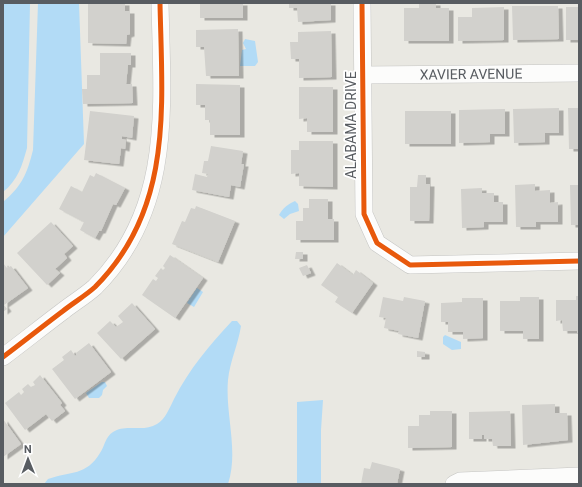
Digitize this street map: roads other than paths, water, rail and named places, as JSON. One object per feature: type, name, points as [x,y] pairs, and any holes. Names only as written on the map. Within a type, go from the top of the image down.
[{"type":"street","points":[[3,357],[94,287],[118,258],[140,225],[155,180],[162,120],[160,3]]},
{"type":"street","name":"ALABAMA DRIVE","points":[[362,3],[364,214],[378,243],[410,265],[579,261]]},
{"type":"street","name":"XAVIER AVENUE","points":[[362,75],[579,72]]},
{"type":"street","points":[[454,484],[460,481],[579,476]]},
{"type":"water","points":[[3,3],[30,3],[27,148],[16,178],[3,192]]},
{"type":"water","points":[[38,3],[79,3],[84,144],[3,237],[3,202],[23,179],[33,150]]},
{"type":"water","points":[[245,39],[255,41],[258,62],[255,66],[240,66],[242,50],[246,49],[243,43]]},
{"type":"water","points":[[295,201],[298,204],[299,211],[290,214],[284,219],[279,215],[286,206]]},
{"type":"water","points":[[197,288],[203,292],[194,307],[187,303]]},
{"type":"water","points":[[232,321],[237,321],[241,326],[230,366],[228,380],[228,406],[232,459],[228,484],[44,484],[48,479],[77,472],[89,466],[100,453],[110,434],[118,429],[152,427],[160,422],[167,413],[180,388],[193,368],[207,349]]},
{"type":"water","points":[[445,335],[461,342],[461,349],[452,350],[443,344],[443,337]]},
{"type":"water","points":[[102,382],[105,382],[107,386],[103,390],[102,395],[99,398],[89,398],[86,393]]},
{"type":"water","points":[[323,400],[321,430],[321,484],[297,484],[297,402]]}]
